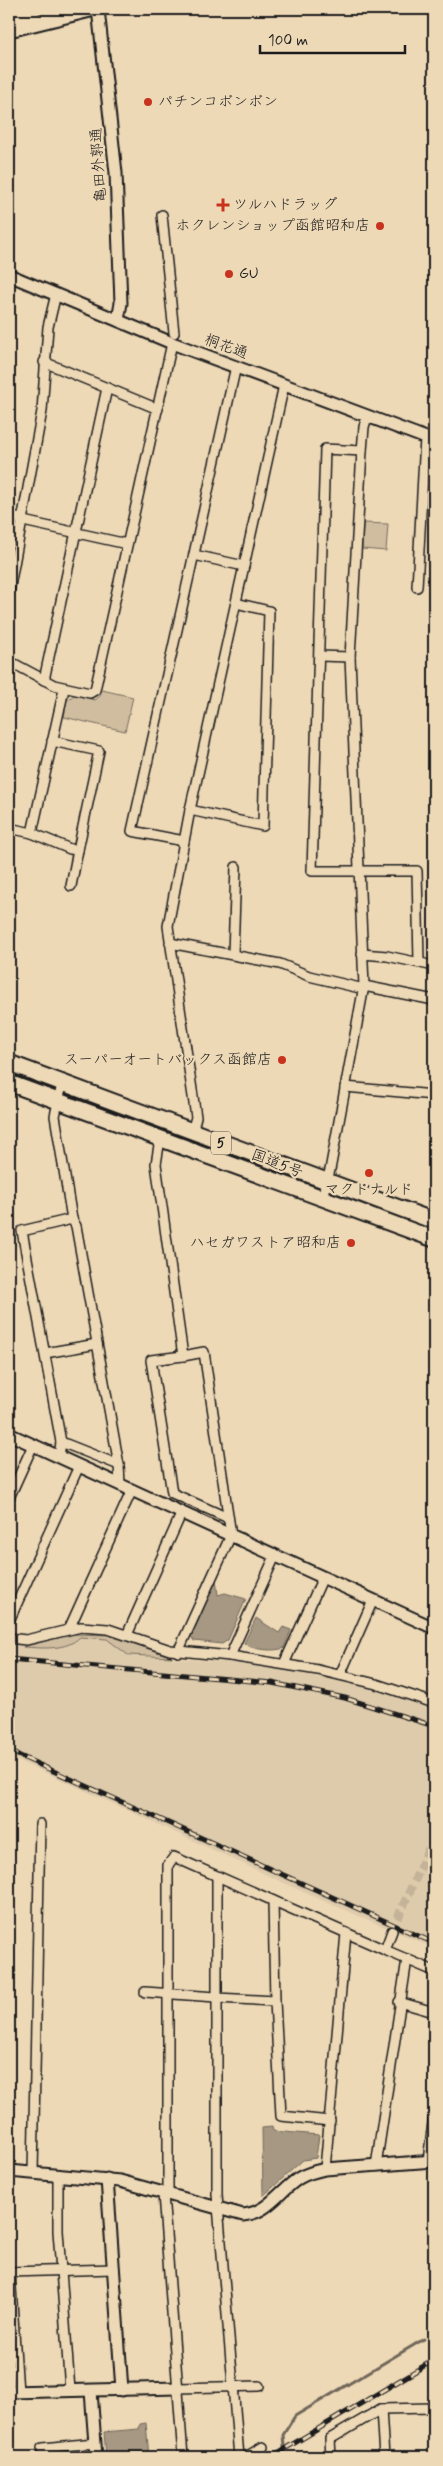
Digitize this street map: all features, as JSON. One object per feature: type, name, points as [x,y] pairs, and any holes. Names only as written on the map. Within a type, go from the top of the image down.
[{"type":"main road","points":[[9,14],[33,9]]},
{"type":"main road","points":[[9,29],[90,9]]},
{"type":"main road","name":"国道5号","points":[[9,1063],[434,1221]]},
{"type":"main road","name":"国道5号","points":[[9,1083],[434,1239]]},
{"type":"street","name":"亀田外郭通","points":[[98,9],[116,173],[121,303],[118,320]]},
{"type":"street","points":[[9,661],[64,689],[90,693],[95,690],[173,338],[162,215]]},
{"type":"street","name":"桐花通","points":[[9,275],[118,320],[173,338],[236,366],[430,440]]},
{"type":"street","points":[[9,592],[42,411],[48,327],[56,294]]},
{"type":"street","points":[[44,362],[158,409]]},
{"type":"street","points":[[184,841],[132,831],[236,366]]},
{"type":"street","points":[[192,1132],[196,1117],[168,926],[190,810],[284,385]]},
{"type":"street","points":[[44,680],[107,388]]},
{"type":"street","points":[[322,1197],[327,1182],[364,987],[350,657],[362,451],[364,427],[368,417]]},
{"type":"street","points":[[417,587],[430,440]]},
{"type":"street","points":[[362,451],[325,449],[312,871],[360,873],[417,872],[419,962]]},
{"type":"street","points":[[9,516],[128,544]]},
{"type":"street","points":[[194,555],[244,566]]},
{"type":"street","points":[[190,810],[262,826],[269,611],[236,604]]},
{"type":"street","points":[[319,656],[350,657]]},
{"type":"street","points":[[32,832],[64,689]]},
{"type":"street","points":[[52,741],[99,751],[71,886]]},
{"type":"street","points":[[9,828],[32,832],[70,849],[78,850]]},
{"type":"street","points":[[233,954],[236,867]]},
{"type":"street","points":[[170,942],[280,964],[309,976],[434,1000]]},
{"type":"street","points":[[362,954],[434,966]]},
{"type":"street","points":[[62,1084],[55,1116],[72,1219],[76,1226],[97,1344],[120,1485]]},
{"type":"street","points":[[345,1087],[434,1095]]},
{"type":"street","points":[[160,1139],[156,1164],[182,1356]]},
{"type":"street","points":[[59,1457],[62,1442],[22,1231],[72,1219]]},
{"type":"street","points":[[45,1353],[97,1344]]},
{"type":"street","points":[[127,1635],[177,1510],[172,1493],[151,1360],[204,1352],[231,1535],[178,1652]]},
{"type":"street","points":[[9,1434],[434,1628]]},
{"type":"street","points":[[62,1442],[118,1465]]},
{"type":"street","points":[[9,1498],[33,1445]]},
{"type":"street","points":[[9,1621],[79,1466]]},
{"type":"street","points":[[70,1630],[132,1490]]},
{"type":"street","points":[[172,1493],[228,1518]]},
{"type":"street","points":[[230,1656],[275,1556]]},
{"type":"street","points":[[284,1664],[323,1577]]},
{"type":"street","points":[[340,1675],[373,1600]]},
{"type":"street","points":[[9,1638],[26,1640],[81,1627],[108,1629],[178,1652],[230,1656],[340,1675],[434,1703]]},
{"type":"street","points":[[33,2173],[40,1824]]},
{"type":"street","points":[[184,2457],[165,2194],[168,1864],[174,1857],[434,1971]]},
{"type":"street","points":[[217,1876],[216,2187],[239,2457]]},
{"type":"street","points":[[273,1901],[275,2001],[281,2116],[330,2121]]},
{"type":"street","points":[[385,1950],[392,1931]]},
{"type":"street","points":[[325,2169],[346,1933]]},
{"type":"street","points":[[376,2166],[399,2002],[407,1959]]},
{"type":"street","points":[[145,1992],[275,2001]]},
{"type":"street","points":[[399,2002],[434,2012]]},
{"type":"street","points":[[9,2171],[107,2179],[243,2215],[256,2212],[268,2205],[299,2178],[325,2169],[431,2161],[434,2115]]},
{"type":"street","points":[[58,2175],[58,2231],[70,2390]]},
{"type":"street","points":[[107,2179],[122,2390]]},
{"type":"street","points":[[114,2269],[9,2272],[14,2392],[258,2386]]},
{"type":"street","points":[[92,2391],[96,2457]]},
{"type":"street","points":[[331,2457],[330,2439],[380,2409],[434,2408]]},
{"type":"street","points":[[380,2409],[384,2457]]},
{"type":"street","points":[[43,2457],[42,2448],[95,2443]]},
{"type":"street","points":[[246,2457],[263,2447]]},
{"type":"shaded area","points":[[363,523],[388,524],[386,551],[362,549]]},
{"type":"shaded area","points":[[102,690],[133,697],[125,731],[64,717],[67,700],[74,695],[95,700],[100,696]]},
{"type":"shaded area","points":[[216,1579],[218,1595],[225,1593],[246,1599],[228,1640],[222,1644],[194,1641],[191,1636]]},
{"type":"shaded area","points":[[256,1618],[279,1633],[283,1627],[291,1630],[284,1648],[263,1650],[244,1643]]},
{"type":"shaded area","points":[[73,1634],[109,1635],[172,1657],[128,1655],[107,1639],[80,1637],[61,1647],[23,1647]]},
{"type":"shaded area","points":[[80,1637],[107,1639],[128,1655],[252,1664],[330,1679],[375,1690],[434,1710],[434,1948],[314,1897],[9,1757],[9,1643],[40,1648],[75,1642]]},
{"type":"shaded area","points":[[272,2127],[273,2131],[319,2135],[316,2158],[303,2160],[263,2196],[262,2128]]},
{"type":"shaded area","points":[[146,2423],[149,2457],[106,2457],[104,2432],[139,2429],[140,2424]]},
{"type":"waterway","points":[[285,2457],[283,2435],[295,2416],[424,2339]]},
{"type":"tunnel","points":[[392,1931],[434,1837]]},
{"type":"railway","points":[[9,1659],[272,1683],[345,1698],[434,1726]]},
{"type":"railway","points":[[9,1751],[434,1943]]},
{"type":"railway","points":[[271,2457],[434,2360]]},
{"type":"place","name":"パチンコボンボン","points":[[148,102]]},
{"type":"place","name":"ツルハドラッグ","points":[[223,205]]},
{"type":"place","name":"ホクレンショップ函館昭和店","points":[[380,226]]},
{"type":"place","name":"GU","points":[[229,274]]},
{"type":"place","name":"スーパーオートバックス函館店","points":[[282,1060]]},
{"type":"place","name":"マクドナルド","points":[[369,1173]]},
{"type":"place","name":"ハセガワストア昭和店","points":[[351,1243]]}]
